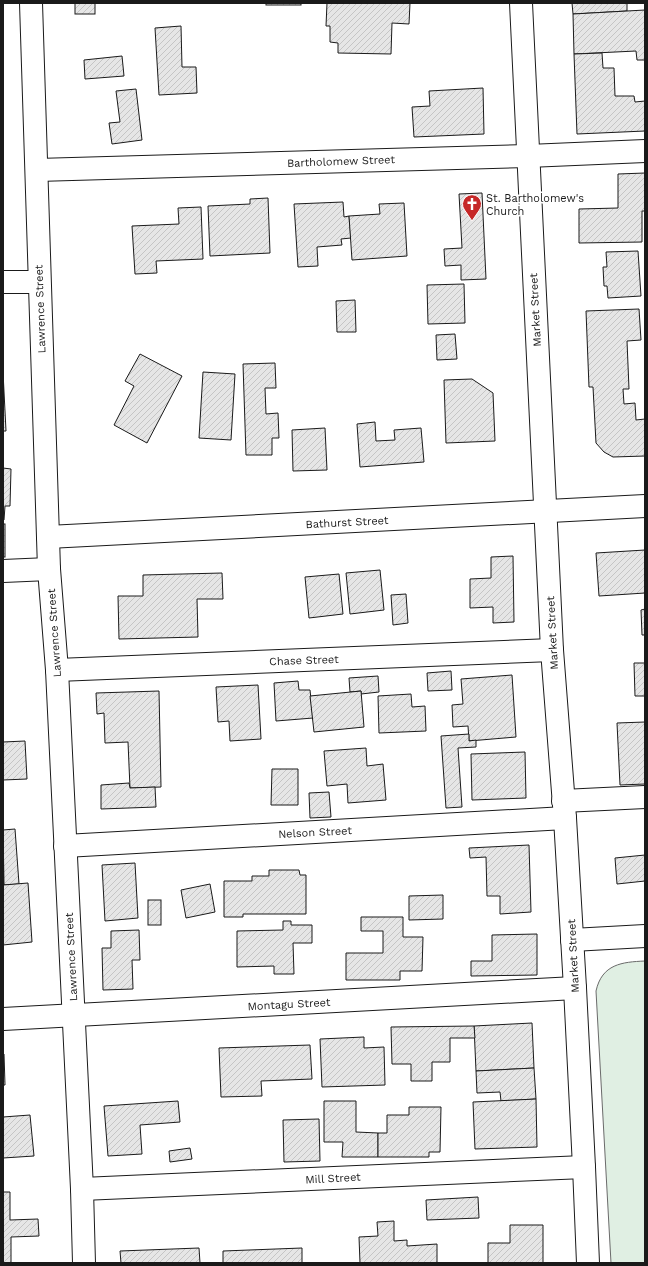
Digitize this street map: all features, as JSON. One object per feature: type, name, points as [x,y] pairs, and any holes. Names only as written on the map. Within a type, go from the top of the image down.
[{"type":"street","name":"Lawrence Street","points":[[31,3],[48,537],[57,670],[64,846],[82,1189],[84,1263]]},
{"type":"street","name":"Market Street","points":[[521,3],[552,650],[575,988],[588,1263]]},
{"type":"street","name":"Bartholomew Street","points":[[37,170],[528,156],[645,151]]},
{"type":"street","points":[[3,282],[39,282]]},
{"type":"street","name":"Bathurst Street","points":[[48,537],[645,506]]},
{"type":"street","points":[[3,571],[50,569]]},
{"type":"street","name":"Chase Street","points":[[57,670],[552,650]]},
{"type":"street","name":"Nelson Street","points":[[64,846],[564,810],[645,797]]},
{"type":"street","points":[[572,940],[645,936]]},
{"type":"street","name":"Montagu Street","points":[[3,1019],[575,988]]},
{"type":"street","name":"Mill Street","points":[[82,1189],[584,1167]]},
{"type":"green space","points":[[645,961],[645,1263],[611,1263],[596,991],[603,975],[614,966],[628,962]]},
{"type":"building","points":[[75,3],[95,3],[95,14],[75,14]]},
{"type":"building","points":[[266,3],[301,3],[301,5],[266,5]]},
{"type":"building","points":[[327,3],[410,3],[409,24],[392,23],[391,54],[338,53],[338,43],[330,42],[330,26],[326,26]]},
{"type":"building","points":[[572,3],[627,3],[627,11],[573,14]]},
{"type":"building","points":[[645,10],[645,60],[637,60],[636,51],[574,54],[573,14]]},
{"type":"building","points":[[181,26],[182,67],[196,67],[197,93],[159,95],[155,28]]},
{"type":"building","points":[[602,53],[603,68],[614,68],[615,96],[634,96],[635,102],[645,101],[645,131],[577,134],[574,54]]},
{"type":"building","points":[[122,56],[124,76],[85,79],[84,60]]},
{"type":"building","points":[[483,88],[484,134],[414,137],[412,107],[430,106],[429,91]]},
{"type":"building","points":[[136,89],[142,140],[112,144],[109,123],[120,122],[116,91]]},
{"type":"building","points":[[645,173],[645,211],[642,211],[642,242],[579,243],[579,209],[618,208],[618,174]]},
{"type":"building","name":"St. Bartholomew's Church","points":[[482,193],[486,279],[461,280],[461,265],[445,266],[444,249],[462,248],[459,194]]},
{"type":"building","points":[[268,198],[270,253],[210,256],[208,206],[250,204],[250,199]]},
{"type":"building","points":[[343,202],[344,217],[349,216],[351,238],[341,239],[342,245],[317,247],[318,266],[298,267],[294,204]]},
{"type":"building","points":[[404,203],[407,256],[352,260],[349,216],[380,214],[379,204]]},
{"type":"building","points":[[201,207],[203,259],[156,261],[157,273],[135,274],[132,226],[179,224],[178,208]]},
{"type":"building","points":[[638,251],[641,296],[608,298],[607,286],[604,286],[603,267],[607,267],[606,252]]},
{"type":"building","points":[[464,284],[465,323],[428,324],[427,285]]},
{"type":"building","points":[[355,300],[356,332],[337,332],[336,301]]},
{"type":"building","points":[[639,309],[641,340],[627,341],[629,389],[623,389],[624,404],[635,403],[636,420],[645,419],[645,456],[613,457],[604,452],[596,443],[593,387],[589,387],[586,311]]},
{"type":"building","points":[[455,334],[457,359],[437,360],[436,335]]},
{"type":"building","points":[[140,354],[182,376],[147,443],[114,425],[134,386],[125,381]]},
{"type":"building","points":[[275,363],[276,388],[265,388],[266,414],[278,413],[279,438],[272,438],[272,455],[246,455],[243,364]]},
{"type":"building","points":[[3,372],[6,431],[3,431]]},
{"type":"building","points":[[203,372],[235,374],[231,440],[199,438]]},
{"type":"building","points":[[472,379],[493,393],[495,441],[446,443],[444,380]]},
{"type":"building","points":[[375,422],[376,441],[395,440],[394,430],[421,428],[424,462],[360,467],[357,424]]},
{"type":"building","points":[[325,428],[327,470],[293,471],[292,430]]},
{"type":"building","points":[[3,468],[11,469],[10,506],[5,506],[4,520],[3,520]]},
{"type":"building","points":[[3,524],[5,524],[5,557],[3,557]]},
{"type":"building","points":[[645,550],[645,593],[599,596],[596,553]]},
{"type":"building","points":[[513,556],[514,622],[493,623],[493,607],[470,608],[470,579],[491,578],[491,557]]},
{"type":"building","points":[[380,570],[384,610],[350,614],[346,573]]},
{"type":"building","points":[[222,573],[223,599],[197,599],[198,637],[119,639],[118,596],[143,596],[143,575]]},
{"type":"building","points":[[339,574],[343,614],[309,618],[305,577]]},
{"type":"building","points":[[406,594],[408,623],[393,625],[391,595]]},
{"type":"building","points":[[645,609],[645,635],[642,635],[641,610]]},
{"type":"building","points":[[634,663],[645,663],[645,696],[635,696]]},
{"type":"building","points":[[451,671],[452,690],[428,691],[427,673]]},
{"type":"building","points":[[512,675],[516,737],[469,741],[468,726],[453,727],[452,705],[463,704],[461,679]]},
{"type":"building","points":[[378,676],[379,692],[361,694],[361,691],[350,692],[349,678]]},
{"type":"building","points":[[298,681],[299,690],[310,690],[313,718],[276,721],[274,683]]},
{"type":"building","points":[[258,685],[261,739],[230,741],[229,721],[218,722],[216,687]]},
{"type":"building","points":[[159,691],[161,787],[130,788],[128,742],[105,743],[104,713],[97,714],[96,693]]},
{"type":"building","points":[[361,691],[364,727],[314,732],[310,696]]},
{"type":"building","points":[[411,694],[412,707],[425,706],[426,731],[379,733],[378,696]]},
{"type":"building","points":[[645,722],[645,784],[620,785],[617,723]]},
{"type":"building","points":[[469,734],[469,741],[476,740],[476,747],[458,748],[462,807],[446,808],[441,736]]},
{"type":"building","points":[[25,741],[27,779],[3,780],[3,742]]},
{"type":"building","points":[[366,748],[367,766],[383,764],[386,800],[348,803],[347,784],[327,786],[324,751]]},
{"type":"building","points":[[525,752],[526,798],[472,800],[471,754]]},
{"type":"building","points":[[272,769],[298,769],[298,805],[271,805]]},
{"type":"building","points":[[129,783],[130,788],[155,787],[156,807],[101,809],[101,785]]},
{"type":"building","points":[[329,792],[331,817],[310,818],[309,793]]},
{"type":"building","points":[[15,829],[19,884],[4,885],[3,830]]},
{"type":"building","points":[[529,845],[531,912],[500,914],[500,896],[487,896],[486,857],[470,858],[469,848]]},
{"type":"building","points":[[645,855],[645,881],[617,884],[615,858]]},
{"type":"building","points":[[135,863],[138,918],[105,921],[102,865]]},
{"type":"building","points":[[269,870],[299,870],[300,875],[306,875],[306,914],[243,914],[243,917],[224,917],[224,881],[252,881],[252,876],[269,876]]},
{"type":"building","points":[[28,883],[32,942],[3,945],[3,885]]},
{"type":"building","points":[[210,884],[215,912],[186,918],[181,890]]},
{"type":"building","points":[[443,895],[443,919],[409,920],[409,896]]},
{"type":"building","points":[[148,900],[161,900],[161,925],[148,925]]},
{"type":"building","points":[[361,917],[403,917],[403,937],[423,937],[422,971],[400,971],[400,980],[346,980],[346,953],[383,953],[383,931],[361,931]]},
{"type":"building","points":[[283,921],[291,921],[291,925],[312,925],[312,943],[293,943],[294,974],[274,974],[274,966],[237,967],[237,931],[283,930]]},
{"type":"building","points":[[139,930],[140,960],[132,960],[133,989],[103,990],[102,948],[111,948],[111,931]]},
{"type":"building","points":[[537,934],[537,975],[471,976],[471,961],[492,961],[492,935]]},
{"type":"building","points":[[532,1023],[534,1068],[476,1071],[474,1026]]},
{"type":"building","points":[[474,1026],[475,1038],[450,1038],[450,1062],[432,1062],[432,1081],[411,1081],[411,1064],[392,1064],[391,1027]]},
{"type":"building","points":[[364,1037],[364,1048],[384,1047],[385,1085],[322,1087],[320,1039]]},
{"type":"building","points":[[310,1045],[312,1079],[261,1081],[262,1096],[221,1097],[219,1048]]},
{"type":"building","points":[[4,1054],[5,1085],[3,1085]]},
{"type":"building","points":[[534,1068],[536,1099],[501,1101],[500,1092],[477,1093],[476,1071]]},
{"type":"building","points":[[536,1099],[537,1147],[475,1149],[473,1102]]},
{"type":"building","points":[[178,1101],[180,1122],[140,1125],[142,1154],[108,1156],[104,1106]]},
{"type":"building","points":[[324,1101],[356,1101],[356,1132],[378,1133],[378,1157],[342,1157],[343,1142],[324,1142]]},
{"type":"building","points":[[409,1107],[441,1107],[440,1152],[429,1152],[429,1157],[378,1157],[378,1133],[387,1133],[387,1115],[409,1115]]},
{"type":"building","points":[[30,1115],[34,1156],[3,1158],[3,1117]]},
{"type":"building","points":[[319,1119],[320,1161],[284,1162],[283,1120]]},
{"type":"building","points":[[190,1148],[192,1159],[170,1162],[169,1151]]},
{"type":"building","points":[[3,1192],[10,1192],[10,1220],[38,1219],[39,1236],[11,1237],[11,1263],[3,1263]]},
{"type":"building","points":[[478,1197],[479,1218],[427,1220],[426,1200]]},
{"type":"building","points":[[394,1221],[394,1241],[407,1240],[407,1246],[437,1244],[437,1263],[360,1263],[359,1237],[378,1236],[377,1222]]},
{"type":"building","points":[[510,1225],[543,1225],[543,1263],[488,1263],[488,1243],[510,1243]]},
{"type":"building","points":[[199,1248],[200,1263],[121,1263],[120,1251]]},
{"type":"building","points":[[302,1248],[302,1263],[223,1263],[223,1251]]},
{"type":"place","name":"St. Bartholomew's Church","points":[[472,221]]}]
